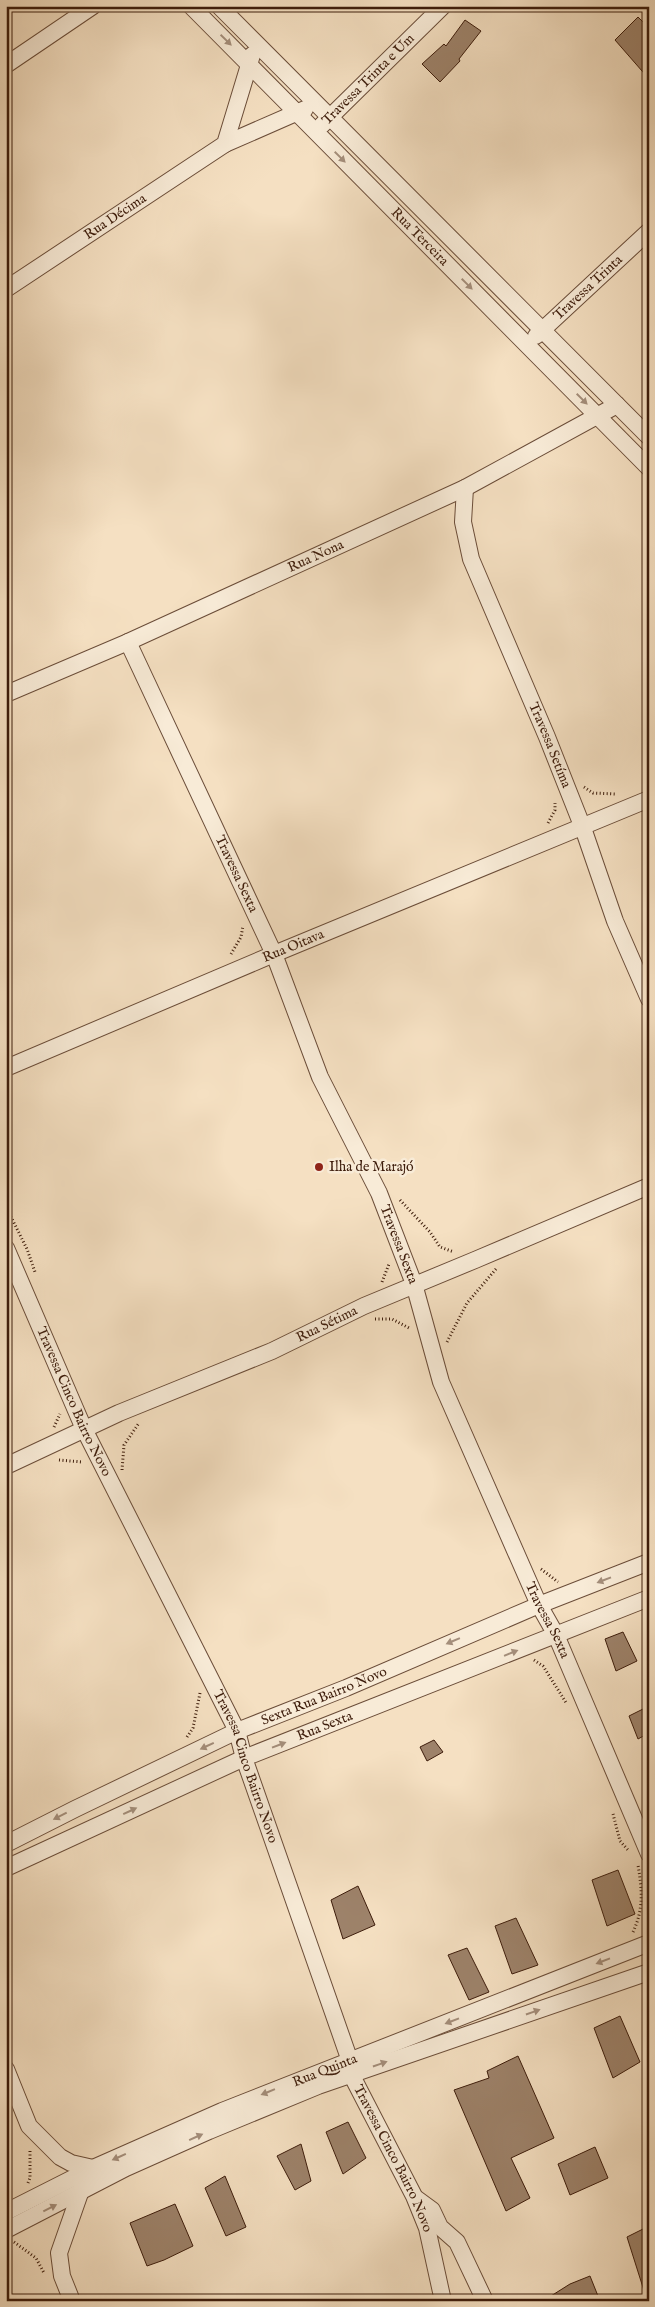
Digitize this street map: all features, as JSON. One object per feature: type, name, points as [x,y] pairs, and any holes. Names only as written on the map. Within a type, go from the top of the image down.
[{"type":"street","points":[[6,65],[93,6]]},
{"type":"street","name":"Rua Terceira","points":[[192,6],[649,468]]},
{"type":"street","name":"Rua Terceira","points":[[219,6],[649,437]]},
{"type":"street","name":"Travessa Trinta e Um","points":[[315,132],[443,6]]},
{"type":"street","points":[[225,144],[255,43]]},
{"type":"street","name":"Rua Décima","points":[[6,290],[225,144],[316,104]]},
{"type":"street","name":"Travessa Trinta","points":[[526,344],[649,231]]},
{"type":"street","name":"Rua Nona","points":[[6,694],[128,642],[465,488],[617,405]]},
{"type":"street","name":"Travessa Setíma","points":[[465,488],[463,522],[471,559],[547,738],[583,828],[614,921],[649,999]]},
{"type":"street","name":"Travessa Sexta","points":[[128,642],[274,954],[320,1077],[379,1193],[414,1284],[441,1382],[539,1605],[556,1635],[643,1858]]},
{"type":"street","name":"Rua Oitava","points":[[6,1068],[274,954],[649,800]]},
{"type":"street","name":"Rua Sétima","points":[[6,1466],[119,1413],[365,1313],[414,1284],[476,1260],[649,1186]]},
{"type":"street","name":"Travessa Cinco Bairro Novo","points":[[6,1248],[84,1429],[237,1732],[244,1758],[351,2067],[414,2196],[427,2228],[443,2301]]},
{"type":"street","name":"Sexta Rua Bairro Novo","points":[[6,1844],[237,1732],[539,1605],[649,1562]]},
{"type":"street","name":"Rua Sexta","points":[[6,1868],[244,1758],[649,1598]]},
{"type":"street","name":"Rua Quinta","points":[[8,2229],[126,2168],[351,2067],[649,1944]]},
{"type":"street","name":"Rua Quinta","points":[[12,2209],[93,2168],[241,2104],[649,1972]]},
{"type":"street","points":[[6,2069],[29,2126],[60,2157],[71,2163],[93,2168],[80,2193],[59,2253],[62,2276],[72,2301]]},
{"type":"street","points":[[414,2196],[432,2210],[440,2227],[457,2242],[485,2301]]},
{"type":"path","points":[[580,784],[593,793],[619,794]]},
{"type":"path","points":[[543,830],[555,810],[555,795]]},
{"type":"path","points":[[228,958],[242,937],[244,921]]},
{"type":"path","points":[[399,1198],[440,1246],[476,1260]]},
{"type":"path","points":[[395,1235],[388,1267],[380,1288],[365,1313],[392,1319],[412,1330]]},
{"type":"path","points":[[445,1348],[456,1322],[467,1303],[498,1268]]},
{"type":"path","points":[[53,1429],[60,1413],[66,1387]]},
{"type":"path","points":[[122,1477],[124,1445],[136,1425],[143,1420]]},
{"type":"path","points":[[56,1460],[81,1462],[87,1466]]},
{"type":"path","points":[[509,1654],[529,1657],[543,1666],[569,1707]]},
{"type":"path","points":[[182,1743],[193,1728],[200,1700],[200,1692]]},
{"type":"path","points":[[618,1956],[639,1919],[643,1897],[643,1858]]},
{"type":"path","points":[[12,2209],[30,2178],[29,2126]]},
{"type":"path","points":[[8,2229],[12,2240],[36,2258],[46,2276]]},
{"type":"building","points":[[638,17],[649,28],[649,79],[615,40]]},
{"type":"building","points":[[465,20],[481,31],[459,59],[460,61],[440,82],[422,64],[444,44],[446,46]]},
{"type":"building","points":[[623,1632],[637,1661],[616,1671],[605,1639]]},
{"type":"building","points":[[649,1706],[649,1733],[638,1739],[629,1716]]},
{"type":"building","points":[[434,1740],[443,1752],[427,1761],[420,1747]]},
{"type":"building","points":[[618,1870],[635,1914],[607,1926],[592,1880]]},
{"type":"building","points":[[358,1886],[375,1925],[343,1939],[331,1900]]},
{"type":"building","points":[[516,1918],[538,1965],[512,1974],[495,1926]]},
{"type":"building","points":[[467,1948],[489,1992],[469,2000],[448,1955]]},
{"type":"building","points":[[620,2016],[640,2062],[613,2078],[594,2028]]},
{"type":"building","points":[[518,2056],[554,2138],[511,2158],[530,2198],[506,2211],[454,2090],[489,2078],[487,2071]]},
{"type":"building","points":[[348,2122],[366,2158],[343,2174],[326,2132]]},
{"type":"building","points":[[301,2144],[311,2181],[295,2190],[277,2156]]},
{"type":"building","points":[[595,2147],[608,2178],[570,2195],[558,2164]]},
{"type":"building","points":[[225,2176],[246,2227],[226,2236],[205,2188]]},
{"type":"building","points":[[175,2204],[193,2246],[147,2266],[130,2223]]},
{"type":"building","points":[[649,2226],[649,2296],[646,2297],[627,2237]]},
{"type":"building","points":[[590,2276],[600,2301],[543,2301],[570,2284]]},
{"type":"place","name":"Ilha de Marajó","points":[[319,1167]]}]
